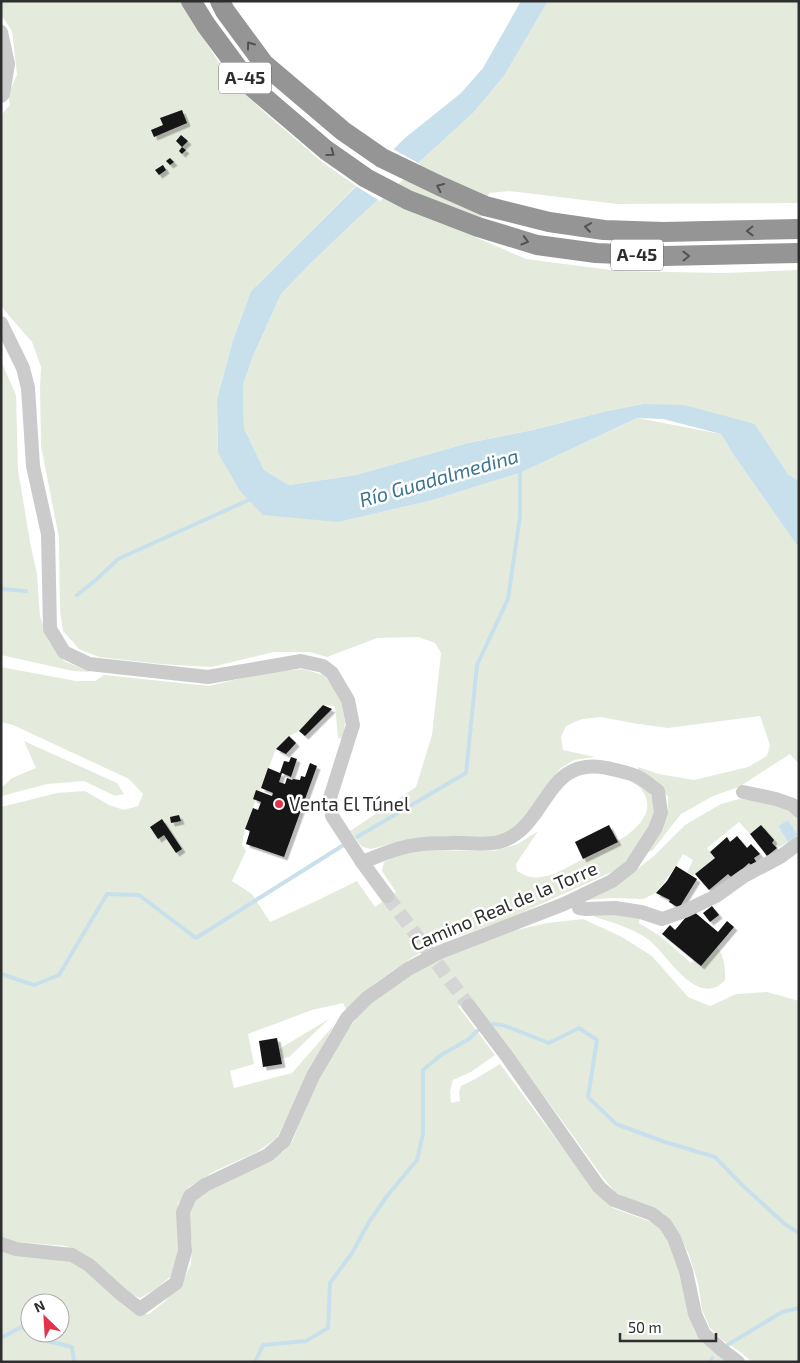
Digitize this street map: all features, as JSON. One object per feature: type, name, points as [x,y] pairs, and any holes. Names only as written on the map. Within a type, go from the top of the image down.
[{"type":"highway","name":"A-45","points":[[191,1],[206,25],[251,86],[326,150],[366,178],[408,200],[478,227],[537,245],[596,254],[665,256],[799,253]]},
{"type":"highway","name":"A-45","points":[[222,6],[264,64],[343,131],[382,158],[485,206],[549,222],[604,230],[663,232],[799,229]]},
{"type":"street","points":[[1,32],[8,64],[3,94],[1,96]]},
{"type":"street","points":[[1,323],[23,368],[28,388],[32,466],[48,534],[50,629],[64,652],[89,664],[208,677],[301,661],[323,666],[332,673],[348,700],[353,725],[330,798],[332,816],[387,896]]},
{"type":"street","name":"Camino Real de la Torre","points":[[1,1244],[16,1249],[72,1255],[89,1265],[140,1309],[176,1284],[185,1250],[183,1212],[190,1196],[205,1185],[268,1155],[284,1141],[313,1076],[347,1018],[375,992],[408,969],[440,952],[564,904],[612,881],[631,866],[655,829],[661,813],[658,791],[639,777],[626,772],[599,767],[582,767],[569,772],[558,781],[524,828],[512,837],[497,843],[415,845],[362,862]]},
{"type":"street","points":[[743,792],[776,799],[793,805],[799,812]]},
{"type":"street","points":[[579,908],[615,908],[641,912],[662,919],[685,911],[716,896],[744,876],[780,857],[799,843]]},
{"type":"street","points":[[469,1006],[599,1187],[614,1200],[652,1214],[666,1224],[674,1238],[686,1271],[695,1314],[704,1334],[738,1362]]},
{"type":"green space","points":[[1,1],[180,1],[218,61],[246,94],[322,162],[356,186],[251,291],[233,340],[217,399],[218,453],[339,522],[433,500],[520,473],[637,418],[721,434],[796,544],[799,545],[799,761],[797,762],[790,754],[739,787],[713,796],[681,814],[652,851],[647,852],[668,816],[668,797],[656,780],[637,773],[638,767],[659,774],[694,780],[748,767],[767,756],[770,745],[760,716],[668,728],[601,717],[582,719],[566,726],[561,737],[563,750],[595,757],[574,760],[561,768],[547,784],[526,816],[513,829],[499,836],[406,840],[371,849],[362,847],[350,831],[416,787],[432,735],[441,653],[435,643],[418,637],[377,638],[327,657],[309,652],[274,652],[211,667],[160,664],[99,657],[79,649],[63,631],[60,610],[59,538],[41,446],[41,367],[32,342],[1,305],[1,115],[10,105],[8,95],[17,75],[12,31],[1,15]]},
{"type":"green space","points":[[548,1],[799,1],[799,203],[617,204],[509,191],[489,193],[475,237],[526,259],[619,271],[723,273],[799,270],[799,481],[788,474],[755,424],[643,404],[468,443],[356,475],[289,485],[264,470],[244,428],[243,385],[253,356],[281,294],[356,220],[473,113],[504,76]]},
{"type":"green space","points":[[1,361],[16,395],[18,470],[37,574],[40,616],[49,642],[64,661],[90,672],[73,671],[1,655]]},
{"type":"green space","points":[[1,667],[76,681],[95,681],[104,675],[209,686],[268,672],[304,669],[323,675],[334,686],[342,704],[345,722],[343,739],[338,738],[335,706],[323,705],[299,731],[289,736],[276,749],[259,792],[256,790],[253,798],[256,800],[245,829],[242,845],[246,851],[232,881],[252,894],[270,922],[357,881],[375,907],[396,892],[382,871],[384,862],[398,855],[419,850],[494,851],[518,844],[538,831],[516,864],[517,871],[534,877],[550,875],[619,841],[640,823],[646,812],[647,801],[641,789],[629,780],[643,785],[652,796],[656,809],[650,829],[636,852],[614,871],[510,918],[439,943],[413,957],[374,984],[347,1011],[343,1003],[312,1010],[248,1034],[254,1064],[230,1071],[234,1088],[292,1073],[334,1025],[277,1138],[257,1152],[215,1171],[189,1187],[178,1204],[178,1253],[171,1276],[156,1289],[140,1298],[126,1292],[94,1262],[66,1246],[1,1239],[1,807],[57,793],[85,791],[109,805],[124,810],[138,806],[143,794],[129,779],[13,725],[1,722]]},
{"type":"green space","points":[[24,741],[117,783],[124,794],[115,796],[84,781],[48,784],[1,796],[1,788],[12,778],[36,768]]},
{"type":"green space","points":[[739,799],[789,806],[799,819],[799,834],[788,820],[778,826],[788,842],[777,848],[772,843],[774,840],[761,825],[750,834],[739,822],[707,848],[715,858],[693,876],[687,872],[693,860],[683,854],[656,893],[643,899],[610,898],[588,900],[586,896],[622,881],[654,856],[685,825],[721,804]]},
{"type":"green space","points":[[621,913],[640,917],[639,923],[660,936],[691,963],[694,960],[701,966],[717,948],[720,951],[725,967],[725,980],[716,987],[706,989],[697,986],[679,972],[649,940],[630,929],[595,917],[592,914]]},
{"type":"green space","points":[[583,919],[622,937],[652,956],[688,997],[710,1006],[736,994],[767,992],[799,1001],[799,1362],[752,1362],[722,1340],[710,1328],[702,1310],[698,1283],[689,1255],[677,1230],[663,1213],[640,1205],[615,1192],[472,999],[458,1006],[495,1055],[471,1072],[453,1080],[450,1091],[451,1103],[460,1101],[459,1092],[461,1086],[500,1064],[595,1191],[613,1208],[654,1223],[663,1231],[673,1252],[681,1277],[695,1332],[704,1343],[727,1362],[1,1362],[1,1249],[67,1258],[83,1266],[123,1305],[135,1314],[149,1314],[181,1285],[191,1264],[192,1243],[188,1219],[194,1201],[224,1179],[283,1152],[292,1142],[313,1091],[329,1059],[348,1029],[368,1003],[424,965],[495,935],[547,923]]},
{"type":"green space","points":[[329,1019],[289,1057],[281,1059],[279,1049]]},
{"type":"water","name":"Río Guadalmedina","points":[[521,1],[548,1],[504,76],[473,113],[356,220],[281,294],[253,356],[243,385],[244,428],[264,470],[289,485],[356,475],[468,443],[533,430],[607,411],[643,404],[684,405],[755,424],[788,474],[799,481],[799,545],[796,544],[721,434],[663,419],[637,418],[520,473],[433,500],[339,522],[263,515],[240,491],[218,453],[217,399],[233,340],[251,291],[405,138],[461,93],[483,68]]},
{"type":"water","points":[[788,820],[798,835],[788,842],[778,826]]},
{"type":"pier","points":[[391,148],[420,164],[380,201],[354,185]]},
{"type":"building","points":[[182,110],[187,123],[154,137],[151,130],[163,125],[160,118]]},
{"type":"building","points":[[181,135],[188,141],[182,147],[176,141]]},
{"type":"building","points":[[182,147],[186,150],[182,154],[179,151]]},
{"type":"building","points":[[170,158],[174,162],[170,165],[166,161]]},
{"type":"building","points":[[163,165],[166,170],[159,175],[155,170]]},
{"type":"building","points":[[323,705],[332,709],[305,736],[299,731]]},
{"type":"building","points":[[289,736],[296,743],[286,754],[276,749]]},
{"type":"building","points":[[291,757],[297,759],[291,777],[282,773],[279,782],[285,784],[287,778],[300,780],[301,776],[305,777],[310,763],[317,766],[284,857],[246,844],[250,831],[245,829],[253,808],[258,810],[261,802],[253,799],[256,790],[272,796],[273,793],[261,788],[268,768],[280,773],[284,761],[289,762]]},
{"type":"building","points":[[179,815],[181,821],[171,823],[170,817]]},
{"type":"building","points":[[162,819],[182,849],[176,853],[164,835],[158,839],[150,827]]},
{"type":"building","points":[[609,825],[618,842],[583,859],[575,842]]},
{"type":"building","points":[[761,825],[774,840],[772,843],[777,848],[767,856],[750,834]]},
{"type":"building","points":[[737,836],[747,848],[751,844],[760,854],[754,858],[757,863],[752,866],[749,863],[732,878],[728,874],[709,890],[695,874],[715,858],[710,852],[727,837],[730,842]]},
{"type":"building","points":[[676,866],[697,879],[679,908],[669,902],[670,900],[656,893],[667,881]]},
{"type":"building","points":[[712,906],[719,915],[710,922],[703,913]]},
{"type":"building","points":[[692,910],[718,932],[727,921],[734,927],[701,966],[662,934],[670,925],[675,930]]},
{"type":"building","points":[[277,1038],[282,1064],[263,1067],[259,1041]]},
{"type":"waterway","name":"Río Guadalmedina","points":[[357,837],[466,773],[477,665],[508,599],[520,517],[520,470]]},
{"type":"waterway","points":[[77,595],[118,559],[253,498]]},
{"type":"waterway","points":[[1,589],[26,591]]},
{"type":"waterway","points":[[1,974],[34,985],[59,975],[107,894],[139,895],[196,938],[342,846]]},
{"type":"waterway","points":[[492,1024],[503,1025],[549,1043],[579,1028],[597,1040],[588,1097],[616,1124],[665,1142],[715,1157],[743,1186],[785,1224],[799,1233]]},
{"type":"waterway","points":[[255,1362],[263,1345],[306,1341],[328,1328],[330,1283],[352,1253],[369,1222],[387,1196],[417,1160],[423,1134],[423,1070],[441,1055],[469,1039],[477,1031]]},
{"type":"waterway","points":[[724,1347],[782,1312],[799,1308]]},
{"type":"waterway","points":[[1,1338],[20,1328]]},
{"type":"waterway","points":[[55,1343],[72,1347],[74,1362]]},
{"type":"waterway","points":[[711,1362],[712,1358]]},
{"type":"tunnel","points":[[387,896],[469,1006]]},
{"type":"place","name":"Venta El Túnel","points":[[279,804]]}]
